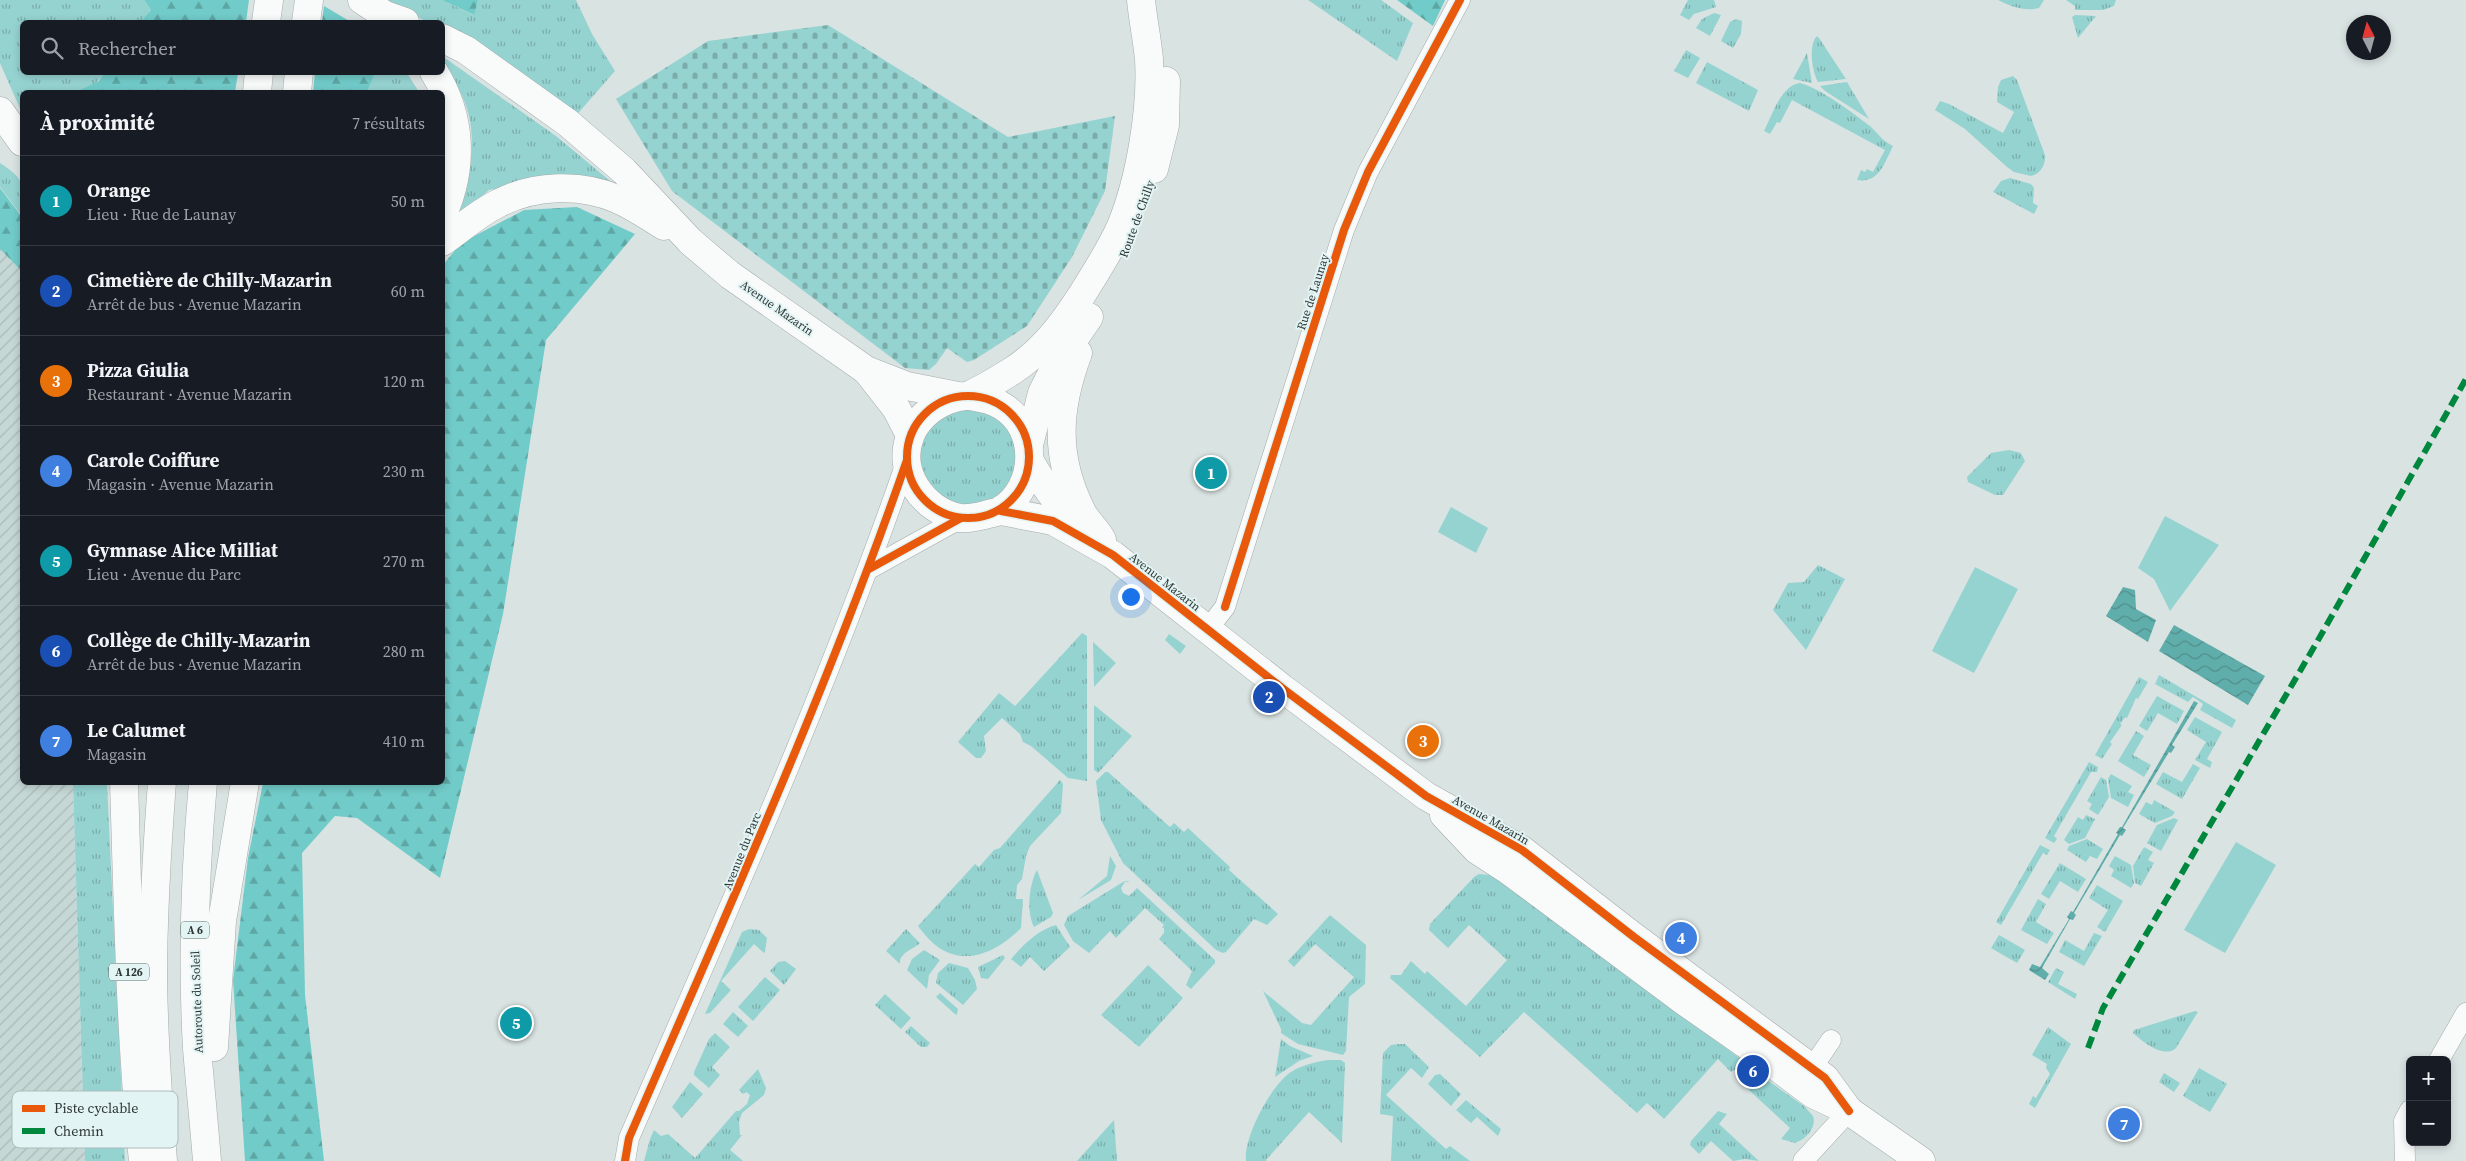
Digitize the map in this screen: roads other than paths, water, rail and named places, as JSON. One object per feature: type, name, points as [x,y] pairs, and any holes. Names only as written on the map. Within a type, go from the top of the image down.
[{"type":"main road","points":[[266,20],[269,0]]},
{"type":"main road","points":[[306,20],[309,0]]},
{"type":"main road","points":[[362,0],[394,20]]},
{"type":"main road","name":"Route de Chilly","points":[[964,396],[1033,357],[1062,325],[1093,278],[1121,226],[1140,161],[1146,117],[1149,60],[1141,0]]},
{"type":"main road","name":"Route de Chilly","points":[[1030,454],[1042,393],[1056,364],[1096,307],[1124,259],[1151,183],[1165,125],[1166,47],[1159,0]]},
{"type":"main road","points":[[445,40],[466,50],[568,124],[624,170],[691,242]]},
{"type":"main road","points":[[257,90],[259,75]]},
{"type":"main road","points":[[297,90],[299,75]]},
{"type":"main road","points":[[435,75],[443,90]]},
{"type":"main road","points":[[445,95],[450,105],[458,142],[453,186],[445,208]]},
{"type":"main road","points":[[0,111],[20,139]]},
{"type":"main road","points":[[0,140],[20,157]]},
{"type":"main road","points":[[445,240],[499,203],[538,191],[562,189],[592,191],[618,200],[691,242]]},
{"type":"main road","name":"Avenue Mazarin","points":[[691,242],[730,275],[866,370],[907,386],[964,396]]},
{"type":"main road","points":[[1096,307],[1068,378],[1061,421],[1061,444],[1072,489],[1083,514],[1108,548]]},
{"type":"main road","name":"Avenue Mazarin","points":[[866,370],[896,408],[909,448]]},
{"type":"main road","points":[[964,396],[988,399],[1003,406],[1022,427],[1030,454],[1025,480],[1019,491],[1001,510],[972,518],[961,518],[941,512],[929,504],[913,484],[909,448],[928,411],[942,402],[964,396]]},
{"type":"main road","name":"Avenue Mazarin","points":[[1030,454],[1051,496],[1063,510],[1208,629],[1426,796],[1522,850],[1634,937],[1806,1077],[1825,1078],[1849,1111],[1921,1161]]},
{"type":"main road","name":"Avenue Mazarin","points":[[1001,510],[1053,521],[1108,548]]},
{"type":"main road","name":"A 126","points":[[124,785],[130,993],[136,1091]]},
{"type":"main road","points":[[158,1091],[153,978],[154,904],[162,785]]},
{"type":"main road","name":"Autoroute du Soleil","points":[[203,785],[195,934],[198,1049],[207,1161]]},
{"type":"main road","points":[[201,1078],[213,1067],[222,921],[245,785]]},
{"type":"main road","name":"A 126","points":[[142,1148],[143,1161]]},
{"type":"main road","points":[[162,1148],[163,1161]]},
{"type":"street","name":"Rue de Launay","points":[[1208,629],[1225,607],[1344,230],[1361,189],[1415,82],[1460,0]]},
{"type":"street","name":"Avenue du Parc","points":[[625,1161],[629,1138],[734,900],[869,570],[909,448]]},
{"type":"street","points":[[869,570],[961,518]]},
{"type":"street","points":[[2441,1056],[2466,1013]]},
{"type":"street","points":[[1806,1077],[1831,1040]]},
{"type":"street","points":[[1803,1161],[1849,1111]]},
{"type":"street","points":[[2405,1161],[2404,1121],[2406,1117]]},
{"type":"water","points":[[2123,587],[2135,590],[2136,609],[2156,620],[2148,642],[2106,616]]},
{"type":"water","points":[[2174,625],[2265,676],[2248,705],[2159,651]]},
{"type":"water","points":[[2194,701],[2198,703],[2172,745],[2175,747],[2171,753],[2169,752],[2123,828],[2126,830],[2122,836],[2120,835],[2074,913],[2076,915],[2073,920],[2070,919],[2042,968],[2049,974],[2045,980],[2029,970],[2032,964],[2040,967],[2069,919],[2067,917],[2071,911],[2073,912],[2118,834],[2116,833],[2122,827]]},
{"type":"place","name":"Orange","points":[[1211,473]]},
{"type":"place","name":"Cimetière de Chilly-Mazarin","points":[[1269,697]]},
{"type":"place","name":"Pizza Giulia","points":[[1423,741]]},
{"type":"place","name":"Carole Coiffure","points":[[1681,938]]},
{"type":"place","name":"Gymnase Alice Milliat","points":[[516,1023]]},
{"type":"place","name":"Collège de Chilly-Mazarin","points":[[1753,1071]]},
{"type":"place","name":"Le Calumet","points":[[2124,1124]]}]
